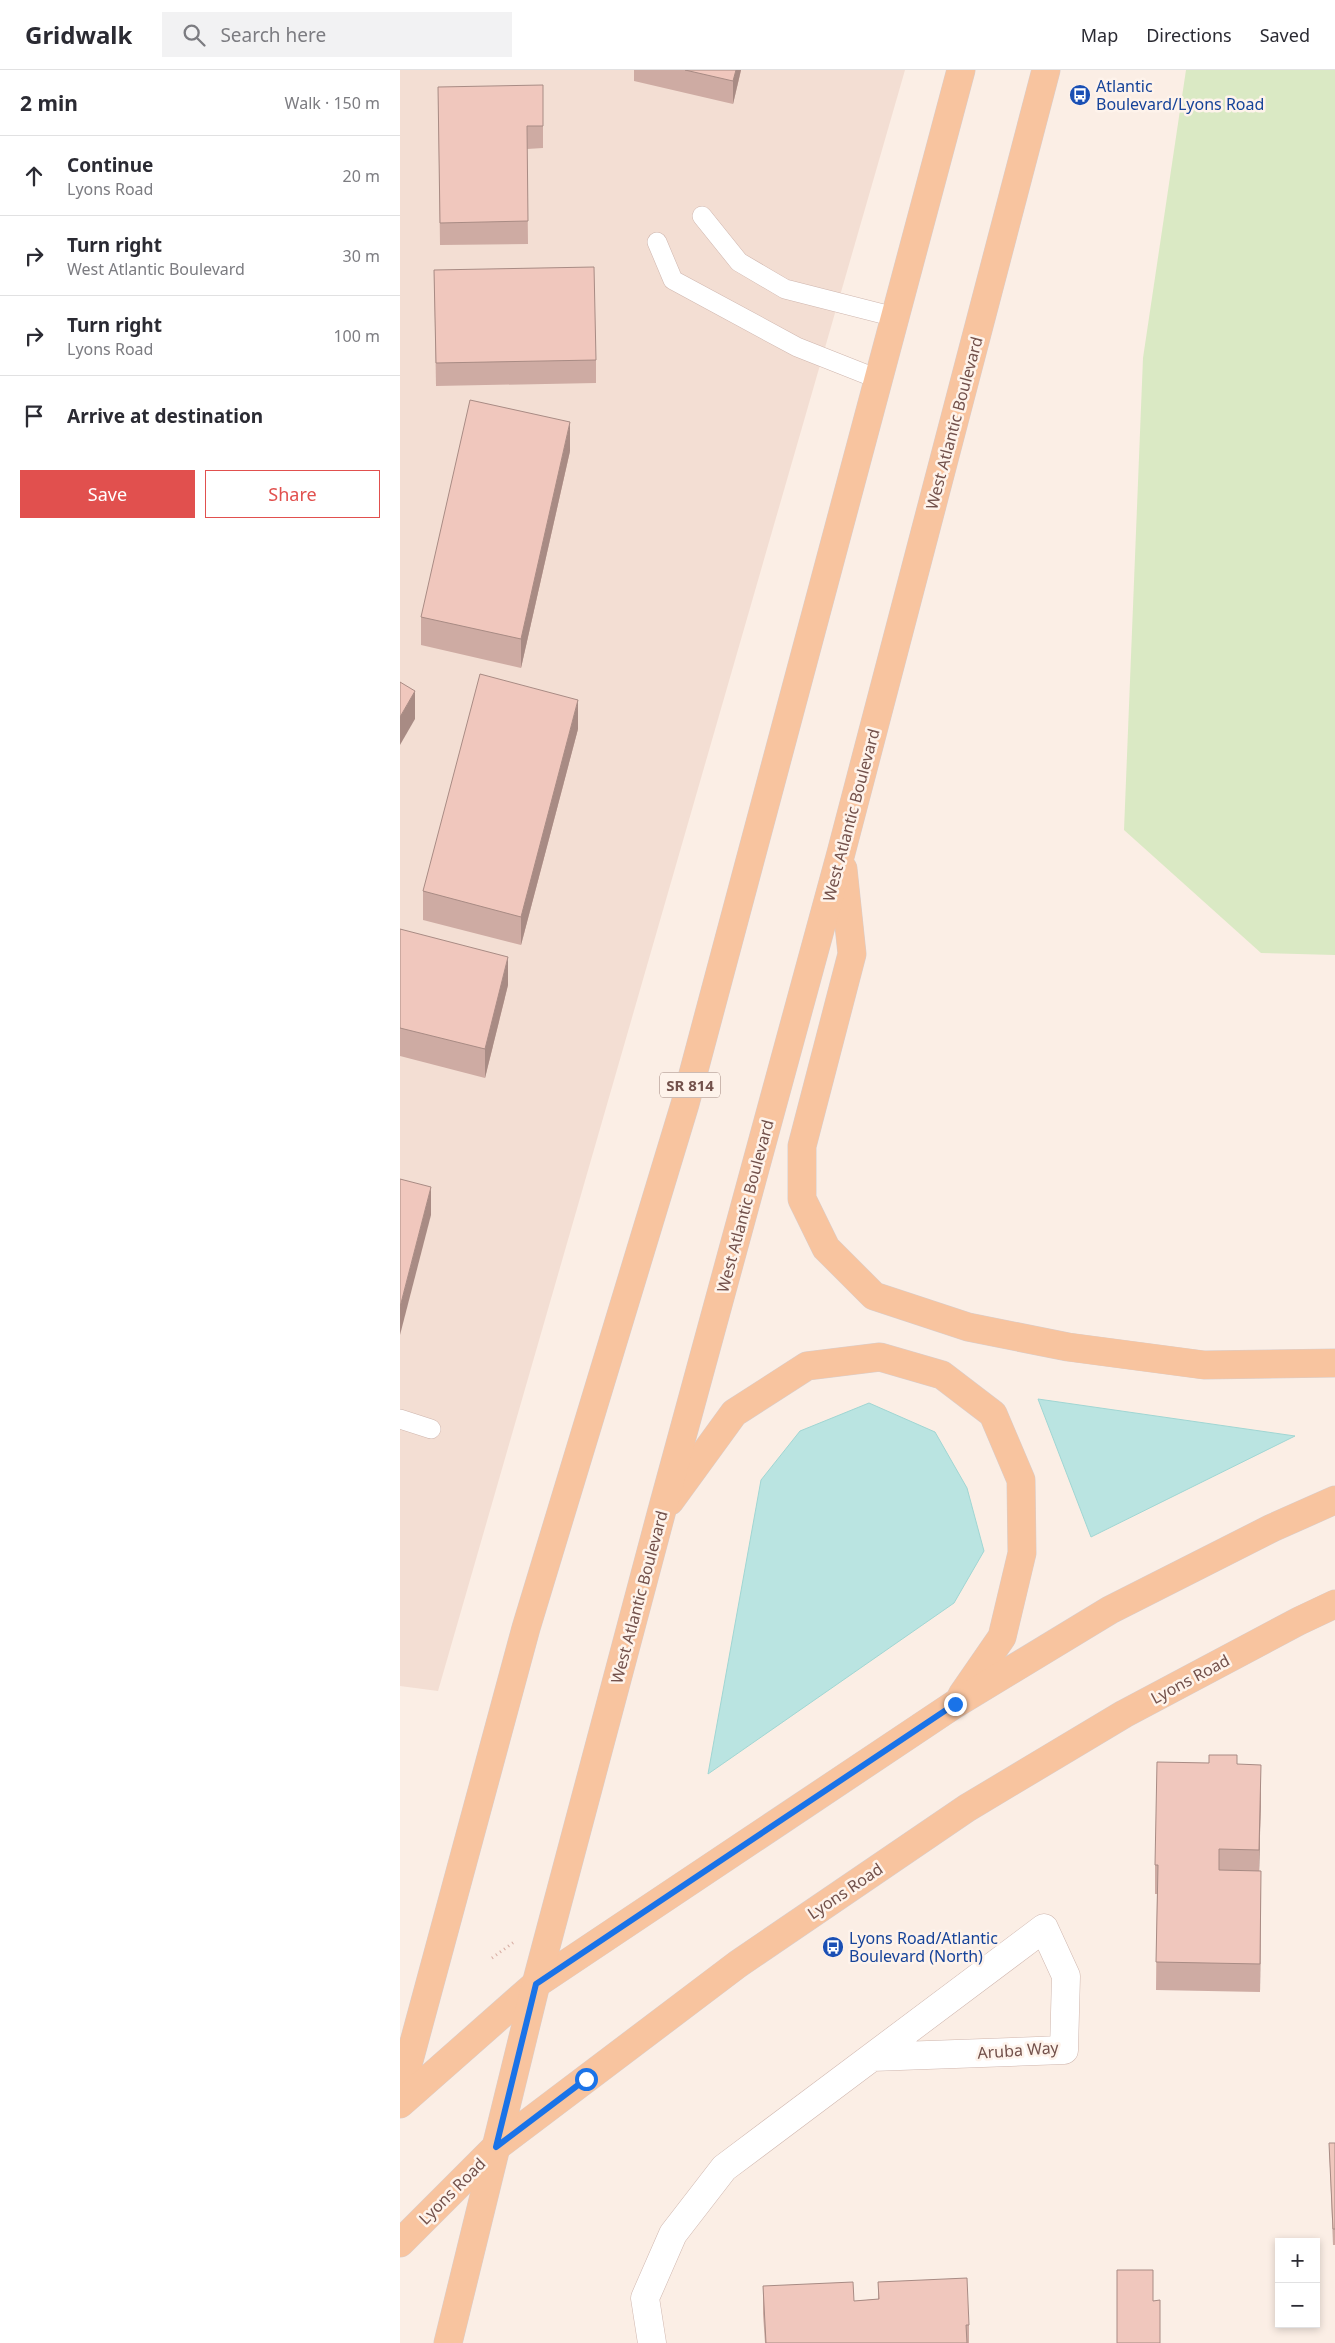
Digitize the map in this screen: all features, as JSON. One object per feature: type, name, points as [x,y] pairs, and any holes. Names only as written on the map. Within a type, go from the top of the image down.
[{"type":"main road","name":"SR 814","points":[[400,2094],[526,1628],[685,1104],[961,70]]},
{"type":"main road","name":"West Atlantic Boulevard","points":[[448,2343],[536,1984],[660,1514],[841,853],[1046,70]]},
{"type":"main road","points":[[841,853],[852,954],[802,1146],[802,1199],[826,1248],[874,1296],[968,1327],[1068,1347],[1204,1364],[1335,1363]]},
{"type":"main road","points":[[660,1514],[734,1413],[807,1366],[880,1357],[942,1375],[993,1414],[1021,1480],[1022,1553],[1002,1637],[955,1704]]},
{"type":"main road","points":[[400,2104],[536,1984],[955,1704],[1110,1610],[1272,1528],[1335,1500]]},
{"type":"main road","name":"Lyons Road","points":[[400,2243],[496,2147],[738,1964],[967,1808],[1124,1714],[1299,1620],[1335,1604]]},
{"type":"street","name":"Aruba Way","points":[[652,2343],[645,2298],[673,2234],[724,2168],[872,2057],[911,2028],[1044,1928],[1066,1976],[1064,2050],[872,2057]]},
{"type":"lane","points":[[702,216],[739,262],[785,289],[895,317]]},
{"type":"lane","points":[[657,242],[673,280],[797,346],[878,379]]},
{"type":"lane","points":[[400,1419],[431,1429]]},
{"type":"path","points":[[492,1958],[517,1939]]},
{"type":"shaded area","points":[[400,70],[905,70],[438,1691],[400,1686]]},
{"type":"green space","points":[[1186,70],[1335,70],[1335,955],[1261,953],[1124,830],[1143,358]]},
{"type":"water","points":[[1038,1399],[1295,1436],[1091,1537]]},
{"type":"water","points":[[869,1403],[935,1432],[967,1488],[984,1551],[954,1603],[708,1774],[761,1480],[800,1431]]},
{"type":"building","points":[[685,70],[736,70],[733,81]]},
{"type":"building","points":[[543,85],[543,126],[527,126],[528,221],[440,223],[438,87]]},
{"type":"building","points":[[594,267],[596,360],[436,363],[434,270]]},
{"type":"building","points":[[470,400],[570,422],[521,639],[421,617]]},
{"type":"building","points":[[480,674],[578,700],[521,917],[423,891]]},
{"type":"building","points":[[400,682],[415,691],[400,717]]},
{"type":"building","points":[[400,929],[508,957],[485,1049],[400,1028]]},
{"type":"building","points":[[400,1179],[431,1187],[400,1307]]},
{"type":"building","points":[[1209,1755],[1237,1755],[1237,1764],[1261,1765],[1259,1850],[1219,1849],[1219,1870],[1261,1871],[1260,1964],[1156,1962],[1158,1865],[1155,1865],[1157,1762],[1209,1763]]},
{"type":"building","points":[[1329,2143],[1335,2143],[1335,2229],[1333,2229]]},
{"type":"building","points":[[1117,2270],[1153,2270],[1153,2301],[1160,2300],[1160,2343],[1117,2343]]},
{"type":"building","points":[[967,2278],[969,2325],[966,2325],[967,2343],[766,2343],[763,2286],[853,2282],[854,2301],[879,2299],[878,2282]]},
{"type":"place","name":"Atlantic Boulevard/Lyons Road","points":[[1080,95]]},
{"type":"place","name":"Lyons Road/Atlantic Boulevard (North)","points":[[833,1947]]},
{"type":"route","points":[[586,2079],[496,2147],[536,1984],[955,1704]]}]
